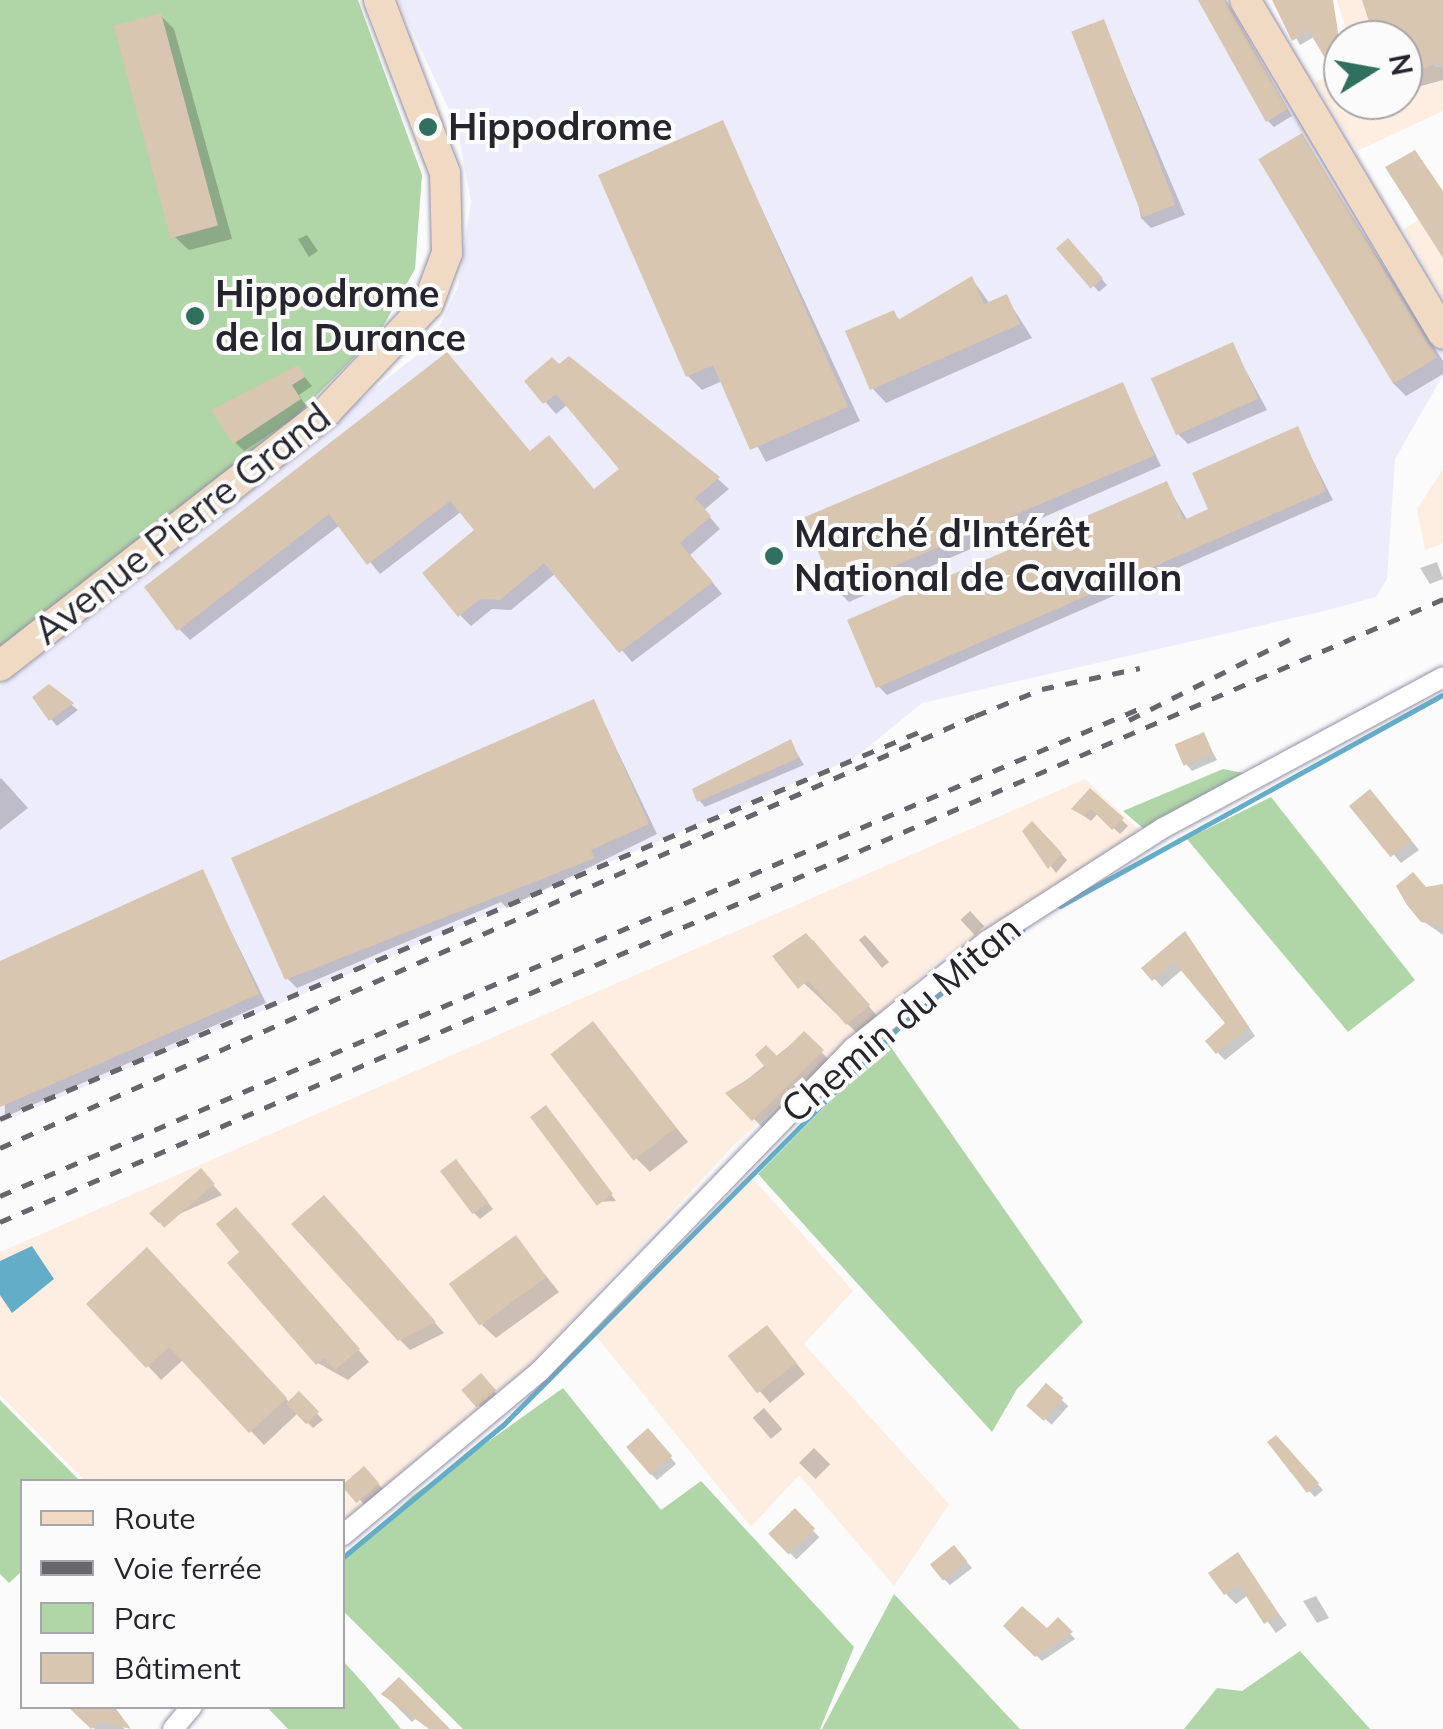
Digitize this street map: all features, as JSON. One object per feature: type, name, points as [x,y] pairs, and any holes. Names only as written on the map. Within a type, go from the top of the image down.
[{"type":"street","name":"Avenue Pierre Grand","points":[[0,666],[327,411],[399,345],[428,304],[447,253],[445,173],[378,0]]},
{"type":"street","points":[[1245,0],[1443,334]]},
{"type":"street","name":"Chemin du Mitan","points":[[345,1534],[540,1371],[812,1086],[959,964],[1163,828],[1443,677]]},
{"type":"street","points":[[173,1729],[190,1709]]},
{"type":"shaded area","name":"Marché d'Intérêt National de Cavaillon","points":[[398,0],[1227,0],[1443,343],[1443,375],[1395,459],[1387,579],[1376,597],[1324,611],[922,703],[856,757],[0,1123],[0,686],[431,344],[458,287],[471,201],[457,127]]},
{"type":"shaded area","points":[[1337,0],[1414,0],[1420,20],[1343,20]]},
{"type":"shaded area","points":[[1423,30],[1434,67],[1443,67],[1443,111],[1357,151],[1338,120],[1423,120]]},
{"type":"shaded area","points":[[1323,78],[1323,95],[1315,82]]},
{"type":"shaded area","points":[[1443,205],[1443,298],[1404,229]]},
{"type":"shaded area","points":[[1443,469],[1443,543],[1425,550],[1417,509]]},
{"type":"shaded area","points":[[1085,779],[1140,831],[935,964],[734,1145],[534,1361],[345,1520],[345,1479],[83,1479],[0,1395],[0,1252]]},
{"type":"shaded area","points":[[749,1174],[853,1291],[804,1344],[949,1504],[894,1586],[799,1475],[751,1527],[596,1336]]},
{"type":"green space","name":"Hippodrome de la Durance","points":[[0,0],[358,0],[422,175],[415,269],[381,330],[258,455],[0,652]]},
{"type":"green space","points":[[1223,769],[1243,773],[1144,829],[1123,811]]},
{"type":"green space","points":[[1271,797],[1415,980],[1348,1032],[1187,839]]},
{"type":"green space","points":[[888,1043],[1083,1322],[1017,1389],[992,1432],[758,1174]]},
{"type":"green space","points":[[563,1388],[661,1510],[701,1481],[854,1647],[820,1729],[463,1729],[345,1613],[345,1559],[412,1496]]},
{"type":"green space","points":[[0,1400],[78,1479],[20,1479],[20,1573],[9,1583],[0,1574]]},
{"type":"green space","points":[[894,1594],[1017,1726],[1020,1729],[822,1729]]},
{"type":"green space","points":[[1300,1651],[1370,1729],[1184,1729],[1217,1688],[1242,1691]]},
{"type":"green space","points":[[345,1663],[401,1729],[288,1729],[269,1709],[345,1709]]},
{"type":"water","points":[[32,1246],[54,1279],[12,1313],[0,1295],[0,1261]]},
{"type":"building","points":[[1198,0],[1225,0],[1288,109],[1266,122]]},
{"type":"building","points":[[1272,0],[1333,0],[1336,20],[1323,20],[1323,55],[1309,31],[1292,41]]},
{"type":"building","points":[[1362,0],[1443,0],[1443,62],[1423,68],[1423,20],[1368,20]]},
{"type":"building","points":[[161,13],[218,226],[171,238],[114,26]]},
{"type":"building","points":[[1104,19],[1175,205],[1143,217],[1071,32]]},
{"type":"building","points":[[723,120],[848,407],[750,450],[713,365],[686,377],[598,175]]},
{"type":"building","points":[[1302,133],[1437,358],[1393,384],[1258,159]]},
{"type":"building","points":[[1415,150],[1443,191],[1443,258],[1385,167]]},
{"type":"building","points":[[1068,238],[1103,278],[1091,288],[1056,248]]},
{"type":"building","points":[[972,276],[984,304],[1007,294],[1020,324],[870,390],[845,331],[894,310],[898,320]]},
{"type":"building","points":[[1233,342],[1258,399],[1176,435],[1151,379]]},
{"type":"building","points":[[447,352],[530,451],[549,435],[594,489],[619,469],[556,394],[543,404],[524,381],[552,357],[559,364],[569,356],[720,477],[695,498],[711,516],[680,543],[713,582],[619,653],[544,563],[500,600],[480,599],[458,617],[422,573],[474,530],[450,501],[367,565],[329,514],[177,631],[144,587]]},
{"type":"building","points":[[298,365],[305,377],[292,385],[301,399],[233,444],[211,410]]},
{"type":"building","points":[[1123,382],[1154,456],[835,591],[804,518]]},
{"type":"building","points":[[1298,426],[1326,491],[876,688],[847,620],[1167,481],[1184,520],[1208,509],[1192,473]]},
{"type":"building","points":[[49,684],[74,703],[49,721],[32,697]]},
{"type":"building","points":[[594,699],[649,824],[591,850],[595,858],[285,980],[231,858]]},
{"type":"building","points":[[1204,732],[1213,753],[1184,766],[1175,745]]},
{"type":"building","points":[[791,739],[799,758],[697,802],[692,789]]},
{"type":"building","points":[[1090,788],[1124,818],[1112,830],[1091,809],[1084,816],[1071,809]]},
{"type":"building","points":[[1370,789],[1412,840],[1391,857],[1349,806]]},
{"type":"building","points":[[1032,821],[1062,853],[1048,869],[1022,831]]},
{"type":"building","points":[[203,869],[259,994],[0,1107],[0,961]]},
{"type":"building","points":[[1413,872],[1426,887],[1443,884],[1443,926],[1421,922],[1396,886]]},
{"type":"building","points":[[1185,931],[1249,1027],[1216,1054],[1205,1041],[1225,1023],[1174,962],[1152,981],[1141,968]]},
{"type":"building","points":[[806,933],[870,1005],[846,1025],[808,980],[798,989],[772,956]]},
{"type":"building","points":[[593,1021],[676,1127],[634,1161],[550,1054]]},
{"type":"building","points":[[804,1031],[824,1050],[752,1121],[725,1093],[766,1068],[755,1055],[766,1045],[778,1057]]},
{"type":"building","points":[[546,1105],[613,1194],[597,1206],[530,1117]]},
{"type":"building","points":[[456,1159],[488,1202],[473,1214],[440,1171]]},
{"type":"building","points":[[201,1168],[215,1184],[164,1228],[150,1212]]},
{"type":"building","points":[[324,1195],[436,1322],[398,1341],[291,1224]]},
{"type":"building","points":[[236,1207],[360,1349],[335,1370],[324,1358],[316,1365],[227,1263],[239,1252],[216,1224]]},
{"type":"building","points":[[516,1235],[547,1277],[479,1326],[449,1284]]},
{"type":"building","points":[[147,1247],[287,1398],[249,1433],[169,1347],[146,1368],[86,1304]]},
{"type":"building","points":[[767,1325],[797,1363],[757,1394],[728,1356]]},
{"type":"building","points":[[481,1373],[496,1390],[476,1407],[461,1390]]},
{"type":"building","points":[[1046,1383],[1063,1398],[1044,1421],[1026,1406]]},
{"type":"building","points":[[299,1391],[319,1412],[306,1424],[286,1404]]},
{"type":"building","points":[[648,1428],[672,1456],[650,1475],[626,1447]]},
{"type":"building","points":[[1276,1435],[1319,1483],[1307,1493],[1267,1442]]},
{"type":"building","points":[[364,1466],[379,1483],[356,1503],[345,1490],[345,1483]]},
{"type":"building","points":[[795,1508],[815,1529],[789,1555],[768,1534]]},
{"type":"building","points":[[954,1545],[967,1561],[943,1581],[930,1565]]},
{"type":"building","points":[[1238,1552],[1279,1614],[1264,1624],[1239,1585],[1224,1595],[1208,1573]]},
{"type":"building","points":[[1022,1606],[1047,1628],[1058,1617],[1073,1632],[1035,1657],[1003,1626]]},
{"type":"building","points":[[399,1677],[450,1729],[429,1729],[381,1694]]},
{"type":"building","points":[[70,1709],[116,1709],[131,1729],[100,1722],[91,1729]]},
{"type":"waterway","points":[[1060,906],[1443,695]]},
{"type":"waterway","points":[[345,1556],[503,1425],[904,1022],[1022,930]]},
{"type":"railway","points":[[0,1222],[1443,599]]},
{"type":"railway","points":[[1129,720],[1300,634]]},
{"type":"railway","points":[[0,1148],[975,716],[1042,689],[1140,668]]},
{"type":"railway","points":[[0,1196],[1141,708]]},
{"type":"railway","points":[[0,1119],[921,731]]},
{"type":"place","name":"Hippodrome","points":[[428,127]]},
{"type":"place","name":"Hippodrome de la Durance","points":[[195,316]]},
{"type":"place","name":"Marché d'Intérêt National de Cavaillon","points":[[774,556]]}]
